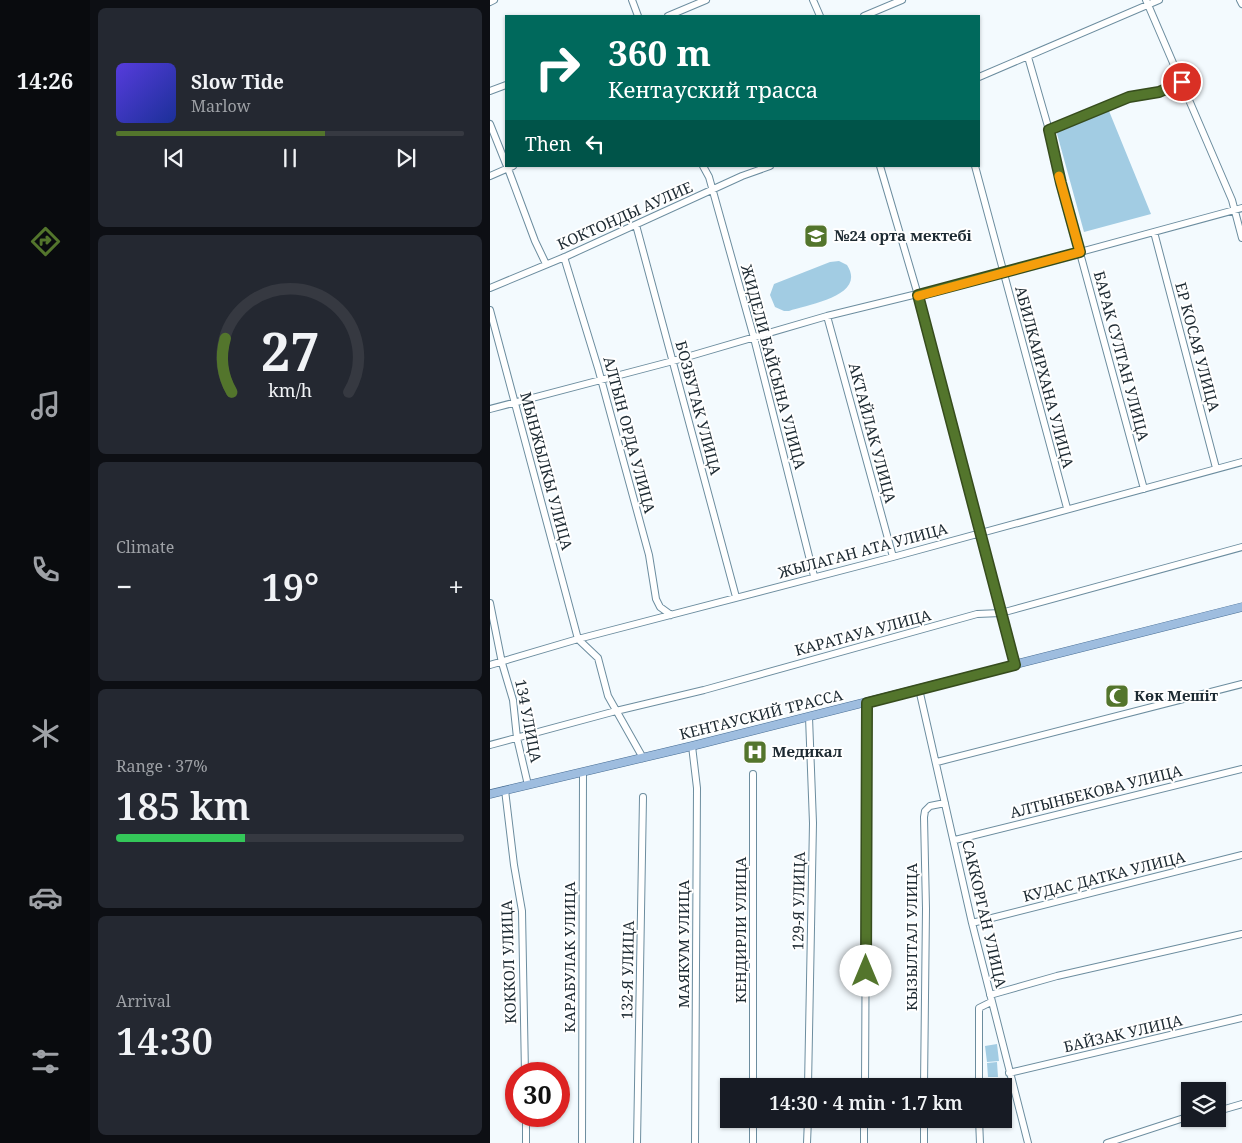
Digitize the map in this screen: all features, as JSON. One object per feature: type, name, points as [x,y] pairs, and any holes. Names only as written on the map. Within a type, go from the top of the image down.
[{"type":"main road","name":"КЕНТАУСКИЙ ТРАССА","points":[[490,794],[867,703],[1242,607]]},
{"type":"street","points":[[490,2],[494,0]]},
{"type":"street","points":[[632,0],[638,15]]},
{"type":"street","points":[[670,15],[706,0]]},
{"type":"street","points":[[813,0],[820,15]]},
{"type":"street","points":[[866,15],[902,0]]},
{"type":"street","points":[[980,77],[1028,57],[1147,2],[1159,0]]},
{"type":"street","points":[[1240,0],[1242,4]]},
{"type":"street","points":[[1147,2],[1232,200],[1242,238]]},
{"type":"street","name":"БАРАК СУЛТАН УЛИЦА","points":[[1028,57],[1144,489]]},
{"type":"street","points":[[1049,130],[1129,97],[1159,92],[1182,82]]},
{"type":"street","points":[[490,92],[505,85]]},
{"type":"street","points":[[490,124],[505,159]]},
{"type":"street","points":[[490,176],[506,167]]},
{"type":"street","points":[[508,167],[535,241],[546,264]]},
{"type":"street","name":"ЖИДЕЛИ БАЙСЫНА УЛИЦА","points":[[704,167],[713,191],[754,338],[814,576]]},
{"type":"street","name":"КОКТОНДЫ АУЛИЕ","points":[[490,288],[713,191],[742,176],[767,167]]},
{"type":"street","points":[[880,167],[918,295],[1015,665]]},
{"type":"street","name":"АБИЛКАИРХАНА УЛИЦА","points":[[975,167],[1067,508]]},
{"type":"street","points":[[490,409],[673,361],[828,316],[1003,274],[1242,208]]},
{"type":"street","name":"БОЗБУТАК УЛИЦА","points":[[636,225],[736,597]]},
{"type":"street","name":"ЕР КОСАЯ УЛИЦА","points":[[1154,232],[1216,468]]},
{"type":"street","name":"АЛТЫН ОРДА УЛИЦА","points":[[564,257],[601,380],[649,555],[656,600],[660,607],[671,614]]},
{"type":"street","name":"МЫНЖЫЛКЫ УЛИЦА","points":[[490,310],[578,639]]},
{"type":"street","name":"АКТАЙЛАК УЛИЦА","points":[[828,316],[893,557]]},
{"type":"street","name":"ЖЫЛАГАН АТА УЛИЦА","points":[[490,665],[578,639],[814,576],[893,557],[1067,508],[1242,462]]},
{"type":"street","name":"КАРАТАУА УЛИЦА","points":[[490,745],[616,711],[704,690],[977,614],[1001,613],[1242,547]]},
{"type":"street","name":"134 УЛИЦА","points":[[490,603],[502,663],[513,700],[517,738],[528,785]]},
{"type":"street","points":[[578,639],[598,658],[608,696],[643,758]]},
{"type":"street","points":[[937,762],[1242,684]]},
{"type":"street","name":"САККОРГАН УЛИЦА","points":[[919,689],[990,998],[1028,1143]]},
{"type":"street","points":[[865,1078],[867,703]]},
{"type":"street","name":"129-Я УЛИЦА","points":[[808,717],[813,823],[808,1078]]},
{"type":"street","name":"МАЯКУМ УЛИЦА","points":[[692,746],[697,788],[695,1143]]},
{"type":"street","name":"АЛТЫНБЕКОВА УЛИЦА","points":[[955,840],[1242,769]]},
{"type":"street","name":"КАРАБУЛАК УЛИЦА","points":[[582,1143],[583,772]]},
{"type":"street","name":"КЕНДИРЛИ УЛИЦА","points":[[753,774],[753,1078]]},
{"type":"street","name":"КОККОЛ УЛИЦА","points":[[505,790],[514,865],[522,911],[525,1062]]},
{"type":"street","name":"132-Я УЛИЦА","points":[[637,1143],[643,798]]},
{"type":"street","name":"КЫЗЫЛТАЛ УЛИЦА","points":[[924,1078],[926,909],[924,817],[925,811],[930,806],[945,804]]},
{"type":"street","name":"КУДАС ДАТКА УЛИЦА","points":[[972,923],[1242,855]]},
{"type":"street","points":[[979,1078],[979,1008],[990,998],[1057,976],[1242,934]]},
{"type":"street","name":"БАЙЗАК УЛИЦА","points":[[1009,1073],[1242,1018]]},
{"type":"street","points":[[1226,1109],[1242,1104]]},
{"type":"street","points":[[1107,1143],[1181,1119]]},
{"type":"street","points":[[526,1127],[526,1143]]},
{"type":"street","points":[[753,1128],[753,1143]]},
{"type":"street","points":[[807,1143],[808,1128]]},
{"type":"street","points":[[864,1128],[864,1143]]},
{"type":"street","points":[[924,1128],[924,1143]]},
{"type":"street","points":[[980,1128],[980,1143]]},
{"type":"shaded area","points":[[1109,111],[1151,214],[1084,232],[1056,130]]},
{"type":"shaded area","points":[[839,261],[847,265],[851,276],[849,284],[843,291],[821,302],[789,311],[775,307],[770,295],[774,284],[830,262]]},
{"type":"shaded area","points":[[997,1044],[999,1061],[987,1062],[985,1046]]},
{"type":"shaded area","points":[[997,1062],[998,1077],[988,1077],[987,1063]]},
{"type":"slow traffic","points":[[918,296],[1080,252],[1059,176]]},
{"type":"place","name":"№24 орта мектебі","points":[[816,236]]},
{"type":"place","name":"Көк Мешіт","points":[[1117,696]]},
{"type":"place","name":"Медикал","points":[[755,752]]},
{"type":"route","points":[[866,971],[867,703],[1015,665],[918,295],[1003,274],[1080,252],[1049,130],[1129,97],[1159,92],[1182,82]]}]
